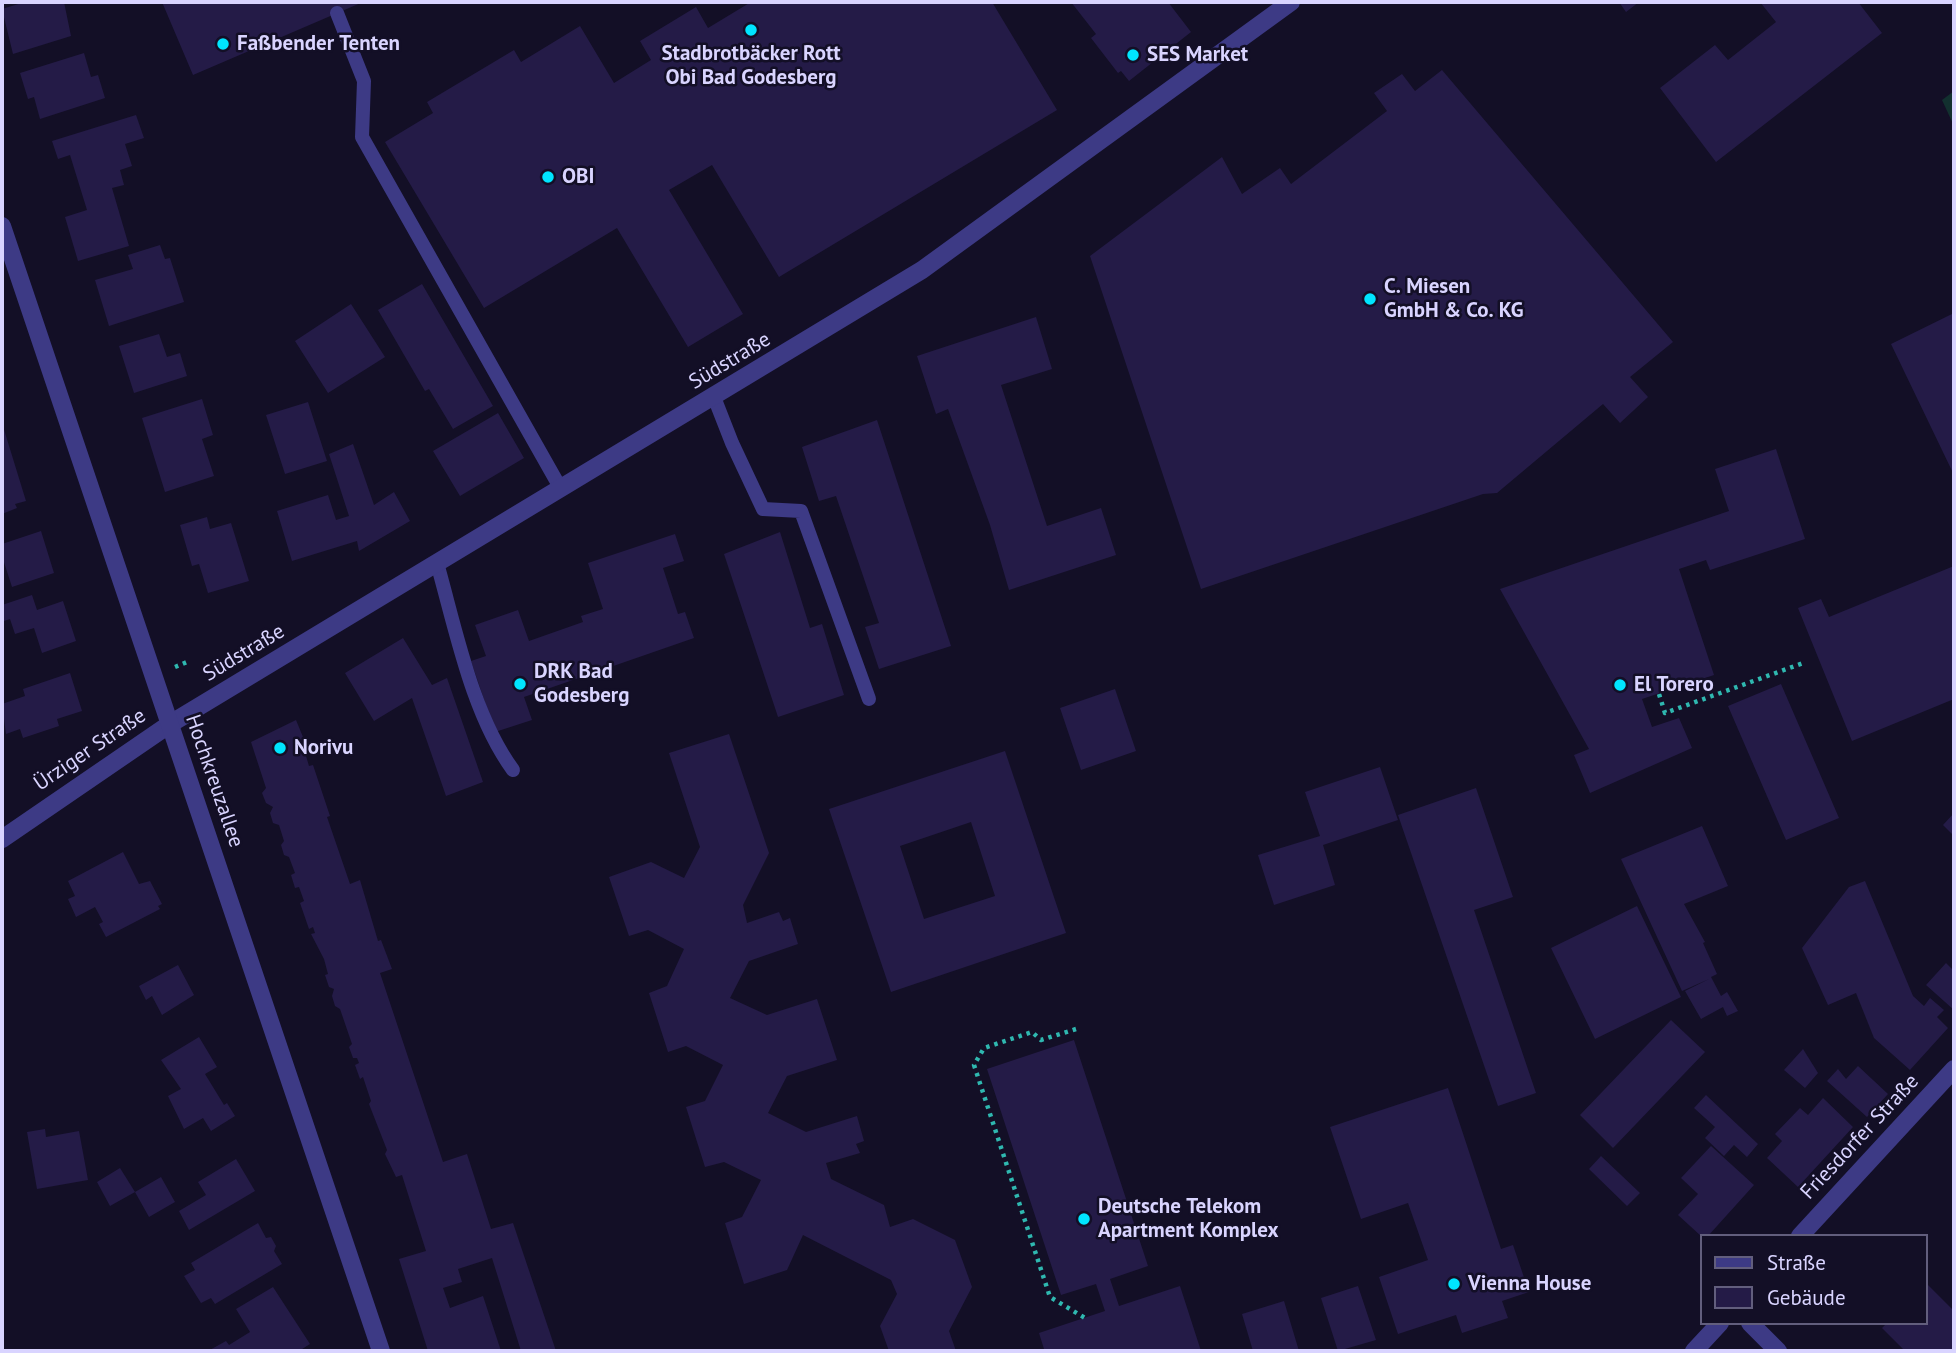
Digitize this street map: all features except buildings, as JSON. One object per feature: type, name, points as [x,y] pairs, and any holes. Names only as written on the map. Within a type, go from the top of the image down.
[{"type":"street","name":"Südstraße","points":[[170,723],[922,270],[1291,2]]},
{"type":"street","name":"Hochkreuzallee","points":[[2,226],[381,1351]]},
{"type":"street","name":"Ürziger Straße","points":[[2,839],[170,723]]},
{"type":"street","name":"Friesdorfer Straße","points":[[1802,1234],[1954,1069]]},
{"type":"street","points":[[1694,1351],[1718,1325]]},
{"type":"street","points":[[1752,1325],[1778,1351]]},
{"type":"lane","points":[[337,13],[364,80],[362,137],[561,488]]},
{"type":"lane","points":[[714,397],[763,509],[801,511],[869,699]]},
{"type":"lane","points":[[437,563],[462,652],[495,745],[513,770]]},
{"type":"path","points":[[1659,694],[1665,713],[1806,662]]},
{"type":"path","points":[[1076,1029],[1041,1040],[1032,1032],[984,1048],[974,1065],[1050,1297],[1085,1318]]},
{"type":"green space","points":[[1954,91],[1954,126],[1942,100]]},
{"type":"place","name":"Stadbrotbäcker Rott Obi Bad Godesberg","points":[[751,30]]},
{"type":"place","name":"Faßbender Tenten","points":[[223,44]]},
{"type":"place","name":"SES Market","points":[[1133,55]]},
{"type":"place","name":"OBI","points":[[548,177]]},
{"type":"place","name":"C. Miesen GmbH & Co. KG","points":[[1370,299]]},
{"type":"place","name":"DRK Bad Godesberg","points":[[520,684]]},
{"type":"place","name":"El Torero","points":[[1620,685]]},
{"type":"place","name":"Norivu","points":[[280,748]]},
{"type":"place","name":"Deutsche Telekom Apartment Komplex","points":[[1084,1219]]},
{"type":"place","name":"Vienna House","points":[[1454,1284]]}]
